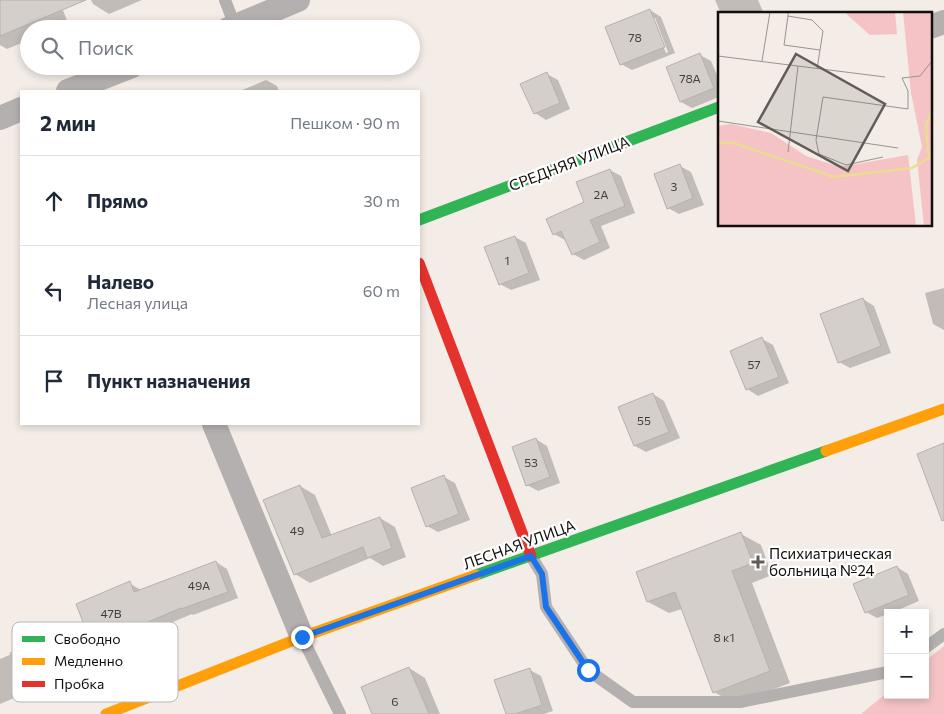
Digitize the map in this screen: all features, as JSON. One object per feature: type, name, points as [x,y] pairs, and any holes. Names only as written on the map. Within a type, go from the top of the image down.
[{"type":"street","points":[[248,20],[298,0]]},
{"type":"street","points":[[932,26],[944,22]]},
{"type":"street","points":[[73,90],[110,75]]},
{"type":"street","name":"СРЕДНЯЯ УЛИЦА","points":[[420,220],[718,107]]},
{"type":"street","points":[[0,118],[20,109]]},
{"type":"street","points":[[420,267],[531,556]]},
{"type":"street","name":"ЛЕСНАЯ УЛИЦА","points":[[178,686],[302,637],[944,409]]},
{"type":"street","points":[[214,425],[302,637]]},
{"type":"street","name":"ЛЕСНАЯ УЛИЦА","points":[[106,714],[137,702]]},
{"type":"lane","points":[[225,0],[229,20]]},
{"type":"lane","points":[[531,556],[542,574],[546,607],[588,670],[633,702],[740,702],[884,673]]},
{"type":"lane","points":[[929,645],[944,634]]},
{"type":"lane","points":[[302,637],[340,714]]},
{"type":"shaded area","points":[[944,646],[944,714],[861,714],[884,695],[884,699],[929,699],[929,658]]},
{"type":"building","points":[[0,0],[86,0],[38,20],[20,20],[20,28],[0,36]]},
{"type":"building","points":[[650,9],[665,47],[620,65],[605,27]]},
{"type":"building","points":[[700,53],[714,88],[680,102],[666,67]]},
{"type":"building","points":[[547,72],[560,103],[534,114],[520,84]]},
{"type":"building","points":[[680,164],[693,198],[667,209],[654,174]]},
{"type":"building","points":[[610,169],[625,206],[590,220],[600,242],[572,255],[561,231],[553,235],[546,219],[584,202],[576,182]]},
{"type":"building","points":[[515,236],[529,273],[499,285],[484,247]]},
{"type":"building","points":[[863,298],[881,346],[838,363],[820,314]]},
{"type":"building","points":[[762,337],[779,377],[746,390],[730,351]]},
{"type":"building","points":[[653,393],[669,432],[634,446],[618,407]]},
{"type":"building","points":[[536,438],[550,477],[526,486],[512,447]]},
{"type":"building","points":[[944,443],[944,520],[942,521],[917,454]]},
{"type":"building","points":[[444,475],[459,514],[426,527],[411,488]]},
{"type":"building","points":[[300,485],[322,538],[380,517],[392,548],[367,558],[363,547],[294,575],[263,500]]},
{"type":"building","points":[[741,532],[753,563],[732,571],[770,671],[713,693],[675,592],[647,602],[636,572]]},
{"type":"building","points":[[216,561],[228,592],[148,622],[83,622],[76,604],[130,581],[134,592]]},
{"type":"building","points":[[897,566],[909,595],[865,613],[853,584]]},
{"type":"building","points":[[409,667],[429,714],[372,714],[361,687]]},
{"type":"building","points":[[530,668],[542,705],[515,714],[506,714],[494,680]]},
{"type":"traffic: fast","points":[[420,220],[718,107]]},
{"type":"traffic: fast","points":[[476,575],[826,451]]},
{"type":"traffic: slow","points":[[826,451],[944,409]]},
{"type":"traffic: slow","points":[[178,686],[302,637],[476,575]]},
{"type":"traffic: slow","points":[[106,714],[137,702]]},
{"type":"traffic: jam","points":[[420,266],[531,556]]},
{"type":"place","name":"Психиатрическая больница №24","points":[[758,562]]},
{"type":"route","points":[[302,637],[531,556],[542,574],[546,607],[588,670]]}]
